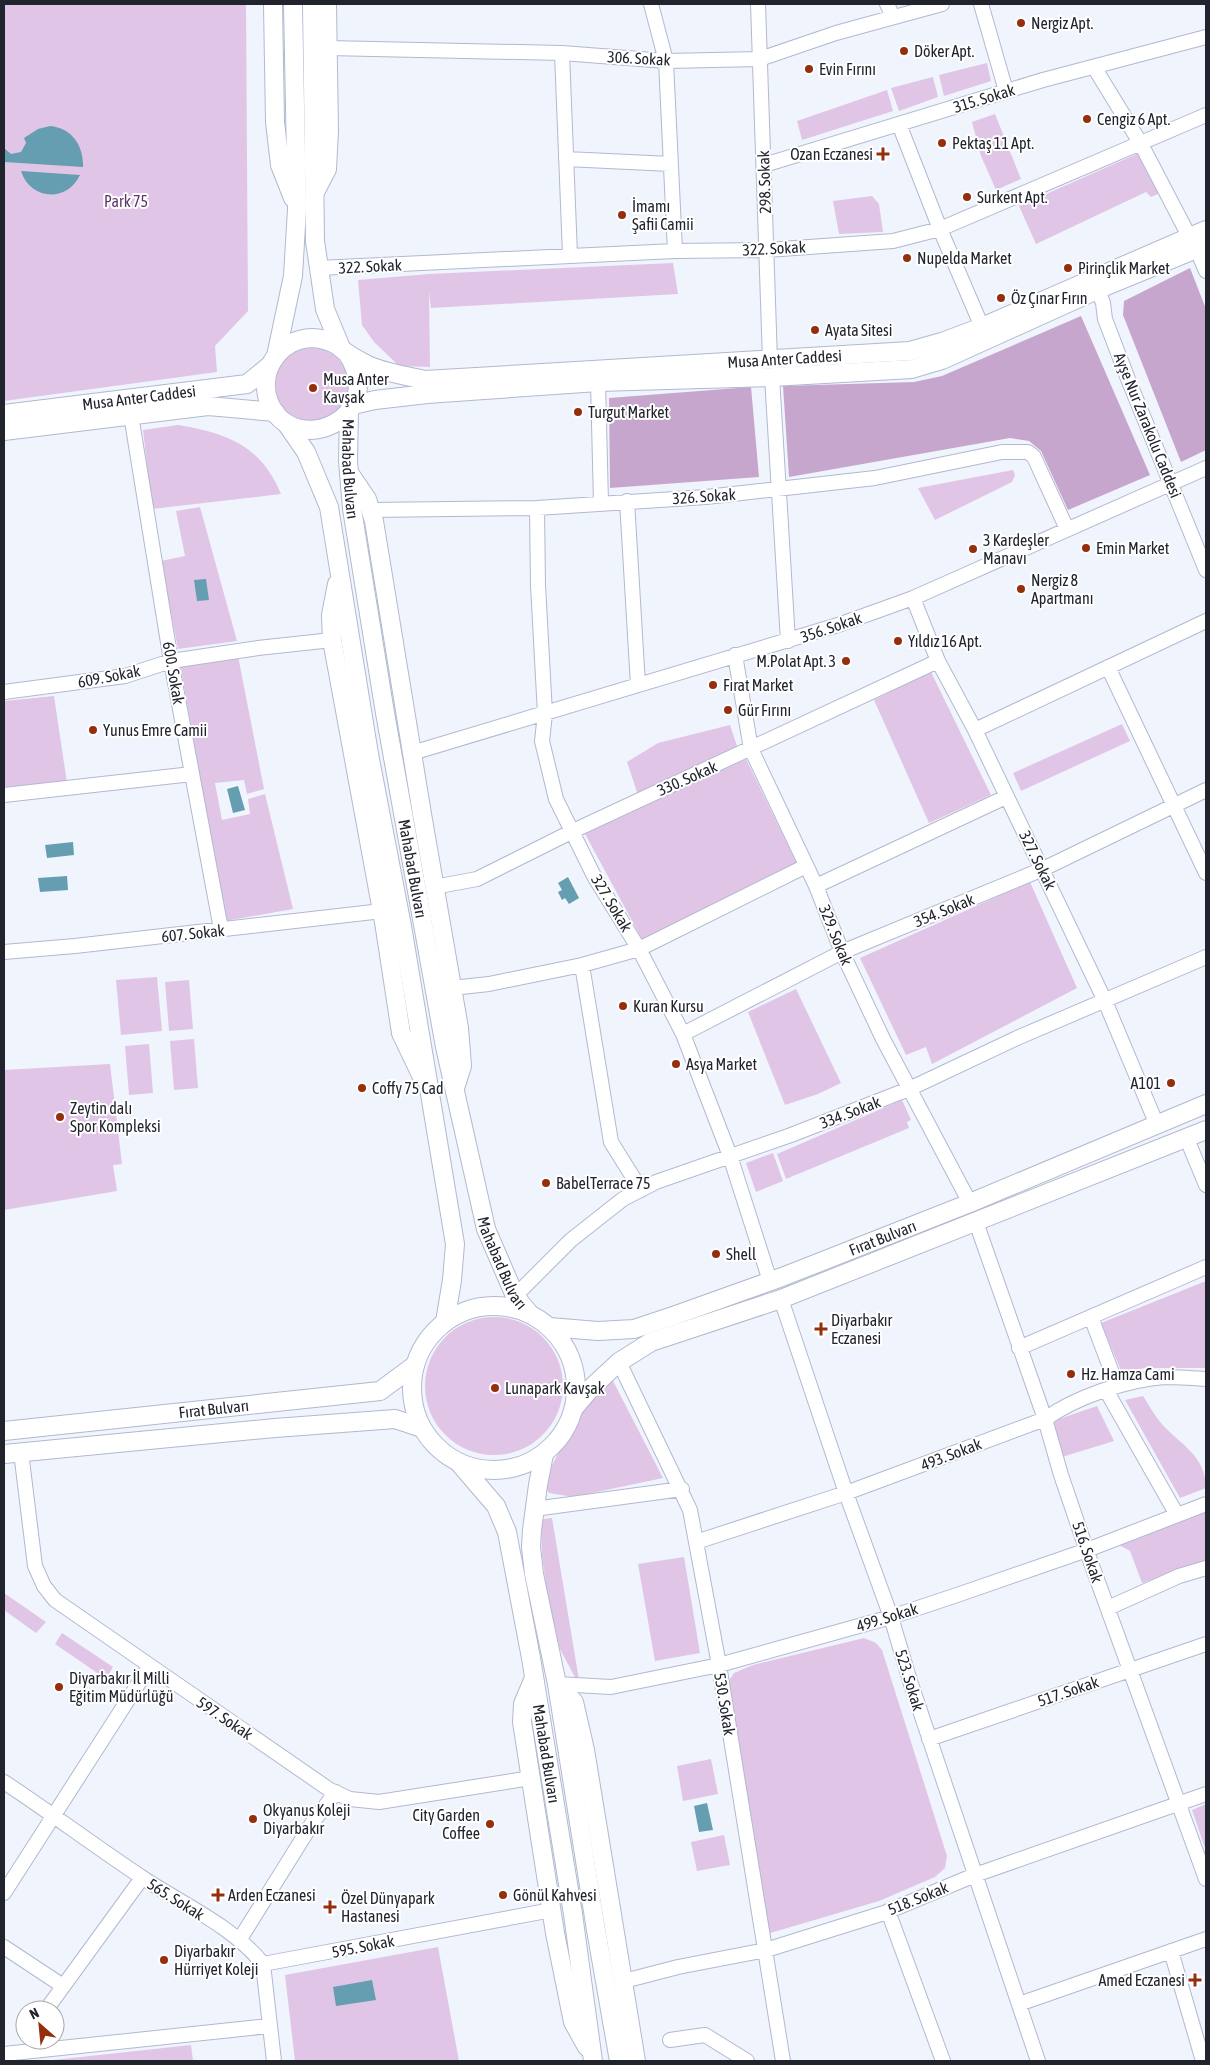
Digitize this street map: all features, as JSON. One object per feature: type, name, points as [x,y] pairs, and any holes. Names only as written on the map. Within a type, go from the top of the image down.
[{"type":"main road","points":[[273,4],[275,122],[280,165],[297,209]]},
{"type":"main road","points":[[293,4],[297,209],[293,276],[266,378],[266,389],[270,404],[281,417],[300,429],[316,430],[331,426],[344,418],[351,408],[358,388],[358,376],[354,365],[344,351],[325,309],[318,268],[315,241],[312,4]]},
{"type":"main road","points":[[314,194],[326,169],[329,131],[327,4]]},
{"type":"main road","name":"Musa Anter Caddesi","points":[[351,408],[375,400],[427,394],[771,369],[910,351],[942,342],[1198,244],[1206,230]]},
{"type":"main road","name":"Musa Anter Caddesi","points":[[344,351],[372,367],[425,380],[771,369],[912,369],[942,360],[1096,284]]},
{"type":"main road","points":[[272,361],[291,343],[311,338],[324,339],[344,351]]},
{"type":"main road","name":"Musa Anter Caddesi","points":[[4,414],[247,384],[272,361]]},
{"type":"main road","name":"Musa Anter Caddesi","points":[[4,431],[208,406],[281,417]]},
{"type":"main road","name":"Mahabad Bulvarı","points":[[351,408],[348,471],[352,509],[385,713],[445,1047],[486,1230],[515,1296],[529,1314]]},
{"type":"main road","name":"Mahabad Bulvarı","points":[[281,417],[306,452],[328,507],[340,572],[369,754],[402,926],[455,1244],[452,1280],[445,1322]]},
{"type":"main road","points":[[348,471],[367,499],[375,530],[459,1028],[462,1066],[454,1088]]},
{"type":"main road","points":[[340,572],[331,615],[332,640],[382,910],[400,1032],[430,1095]]},
{"type":"main road","name":"Fırat Bulvarı","points":[[549,1326],[598,1331],[634,1329],[770,1281],[970,1203],[1206,1104]]},
{"type":"main road","name":"Fırat Bulvarı","points":[[574,1408],[591,1388],[619,1362],[651,1342],[781,1299],[1206,1130]]},
{"type":"main road","points":[[486,1306],[508,1307],[529,1314],[549,1326],[561,1340],[573,1364],[577,1390],[574,1408],[568,1425],[558,1441],[544,1454],[525,1465],[503,1470],[480,1469],[459,1463],[444,1454],[431,1442],[422,1428],[414,1407],[412,1386],[415,1364],[427,1341],[445,1322],[464,1312],[486,1306]]},
{"type":"main road","points":[[648,1324],[638,1332],[638,1336],[640,1340],[651,1342]]},
{"type":"main road","name":"Fırat Bulvarı","points":[[4,1431],[380,1392],[415,1364]]},
{"type":"main road","name":"Fırat Bulvarı","points":[[4,1454],[395,1419],[422,1428]]},
{"type":"main road","name":"Mahabad Bulvarı","points":[[544,1454],[534,1509],[531,1547],[534,1574],[557,1684],[619,2061]]},
{"type":"main road","name":"Mahabad Bulvarı","points":[[459,1463],[496,1506],[507,1532],[534,1678],[573,1914],[593,2059]]},
{"type":"main road","points":[[534,1678],[523,1704],[522,1722],[552,1910],[574,2022],[593,2059]]},
{"type":"main road","points":[[557,1684],[574,1702],[585,1750],[636,2061]]},
{"type":"street","points":[[651,4],[666,60],[674,250]]},
{"type":"street","name":"298. Sokak","points":[[758,4],[771,369],[788,641]]},
{"type":"street","points":[[887,4],[893,17]]},
{"type":"street","name":"306. Sokak","points":[[328,48],[562,53],[666,60],[760,59],[836,33],[942,4]]},
{"type":"street","points":[[981,4],[1006,91]]},
{"type":"street","name":"315. Sokak","points":[[764,166],[1006,91],[1206,37]]},
{"type":"street","points":[[562,53],[570,255]]},
{"type":"street","points":[[1094,67],[1141,144],[1198,244],[1206,271]]},
{"type":"street","name":"322. Sokak","points":[[318,268],[674,250],[766,250],[893,241],[940,229],[1206,115]]},
{"type":"street","points":[[899,124],[940,229],[982,327]]},
{"type":"street","points":[[566,159],[671,164]]},
{"type":"street","name":"Ayşe Nur Zarakolu Caddesi","points":[[1096,284],[1108,328],[1206,570]]},
{"type":"street","points":[[598,382],[601,503]]},
{"type":"street","name":"600. Sokak","points":[[131,416],[172,661],[221,930]]},
{"type":"street","name":"326. Sokak","points":[[370,510],[537,508],[706,497],[780,490],[879,477],[1002,452],[1028,452],[1034,457],[1067,529]]},
{"type":"street","name":"356. Sokak","points":[[412,753],[788,641],[913,598],[1206,468]]},
{"type":"street","points":[[626,501],[638,685]]},
{"type":"street","name":"327. Sokak","points":[[537,508],[538,585],[545,714],[542,741],[556,799],[594,876],[639,949],[683,1034],[730,1156],[770,1281]]},
{"type":"street","name":"327. Sokak","points":[[913,598],[938,661],[975,730],[1105,1001],[1156,1125]]},
{"type":"street","points":[[975,730],[1206,621]]},
{"type":"street","name":"609. Sokak","points":[[4,692],[125,676],[172,661],[258,648],[332,640]]},
{"type":"street","name":"329. Sokak","points":[[736,655],[751,749],[816,886],[842,952],[883,1039],[970,1203]]},
{"type":"street","name":"330. Sokak","points":[[434,887],[477,879],[572,831],[938,661]]},
{"type":"street","points":[[1108,667],[1206,873]]},
{"type":"street","points":[[4,795],[192,774]]},
{"type":"street","name":"354. Sokak","points":[[683,1034],[842,952],[1043,869],[1206,790]]},
{"type":"street","points":[[816,886],[1006,797]]},
{"type":"street","points":[[452,988],[489,984],[582,965],[639,949],[806,866]]},
{"type":"street","name":"607. Sokak","points":[[4,952],[221,930],[382,910]]},
{"type":"street","name":"334. Sokak","points":[[515,1296],[571,1240],[622,1199],[656,1182],[792,1135],[909,1089],[1017,1038],[1206,957]]},
{"type":"street","points":[[582,965],[611,1142],[640,1190]]},
{"type":"street","points":[[1187,1139],[1206,1185]]},
{"type":"street","name":"516. Sokak","points":[[976,1222],[1045,1419],[1061,1475],[1087,1550],[1206,1879]]},
{"type":"street","points":[[1019,1348],[1206,1267]]},
{"type":"street","name":"523. Sokak","points":[[781,1299],[846,1493],[891,1616],[929,1739],[1038,2061]]},
{"type":"street","points":[[1091,1317],[1112,1388],[1177,1515]]},
{"type":"street","name":"530. Sokak","points":[[619,1362],[682,1489],[690,1510],[719,1665],[783,2061]]},
{"type":"street","name":"493. Sokak","points":[[696,1542],[846,1493],[1045,1419],[1060,1408],[1112,1388],[1164,1377],[1206,1378]]},
{"type":"street","name":"597. Sokak","points":[[21,1452],[35,1566],[44,1586],[55,1600],[149,1667],[336,1792],[350,1799],[378,1802],[531,1778]]},
{"type":"street","points":[[534,1509],[682,1489]]},
{"type":"street","name":"499. Sokak","points":[[557,1684],[611,1687],[719,1665],[891,1616],[1087,1550],[1206,1504]]},
{"type":"street","points":[[1108,1608],[1179,1576],[1206,1568]]},
{"type":"street","name":"517. Sokak","points":[[929,1739],[1206,1644]]},
{"type":"street","points":[[4,1893],[149,1667]]},
{"type":"street","name":"565. Sokak","points":[[4,1782],[142,1878],[240,1939],[263,1964]]},
{"type":"street","points":[[240,1939],[313,1822],[336,1792]]},
{"type":"street","name":"518. Sokak","points":[[624,1981],[678,1967],[766,1950],[888,1911],[975,1875],[1206,1794]]},
{"type":"street","points":[[53,2000],[142,1878]]},
{"type":"street","name":"595. Sokak","points":[[263,1964],[552,1910]]},
{"type":"street","points":[[888,1911],[943,2061]]},
{"type":"street","points":[[1019,2004],[1206,1939]]},
{"type":"street","points":[[4,1947],[62,1986]]},
{"type":"street","points":[[1171,1951],[1203,2061]]},
{"type":"street","points":[[263,1964],[274,2061]]},
{"type":"street","points":[[11,2053],[269,2026]]},
{"type":"street","points":[[670,2040],[704,2035],[747,2061]]},
{"type":"green space","name":"Park 75","points":[[4,4],[246,4],[248,311],[215,346],[217,372],[4,401]]},
{"type":"green space","points":[[987,63],[991,81],[944,96],[939,75]]},
{"type":"green space","points":[[933,77],[938,97],[899,111],[891,88]]},
{"type":"green space","points":[[887,90],[893,111],[802,140],[797,121]]},
{"type":"green space","points":[[995,114],[1021,179],[996,190],[981,156],[972,122]]},
{"type":"green space","points":[[1139,153],[1160,193],[1151,197],[1146,192],[1036,244],[1019,206]]},
{"type":"green space","points":[[872,196],[879,204],[883,232],[839,234],[833,201]]},
{"type":"green space","points":[[673,263],[678,294],[431,308],[429,292],[430,367],[399,366],[374,342],[362,325],[358,280],[429,274]]},
{"type":"green space","points":[[305,348],[319,348],[333,354],[343,364],[349,378],[349,392],[343,406],[333,416],[319,422],[305,422],[291,416],[281,406],[275,392],[275,378],[281,364],[291,354]]},
{"type":"green space","points":[[178,425],[212,432],[240,444],[263,464],[273,477],[281,494],[152,509],[143,430]]},
{"type":"green space","points":[[1013,470],[1015,475],[1012,482],[935,520],[918,488]]},
{"type":"green space","points":[[200,507],[237,641],[178,649],[161,561],[185,556],[176,511]]},
{"type":"green space","points":[[238,656],[264,789],[247,794],[244,780],[215,783],[222,820],[250,814],[248,799],[265,794],[293,909],[225,921],[180,663]]},
{"type":"green space","points":[[931,672],[991,795],[929,823],[874,700]]},
{"type":"green space","points":[[54,696],[67,783],[4,789],[4,701]]},
{"type":"green space","points":[[1122,724],[1130,741],[1021,791],[1013,773]]},
{"type":"green space","points":[[730,725],[738,749],[638,795],[627,762],[658,743]]},
{"type":"green space","points":[[746,759],[797,864],[643,941],[585,834]]},
{"type":"green space","points":[[1030,882],[1077,988],[932,1064],[926,1047],[906,1055],[860,958]]},
{"type":"green space","points":[[157,977],[162,1031],[121,1035],[116,980]]},
{"type":"green space","points":[[189,980],[193,1029],[169,1031],[165,982]]},
{"type":"green space","points":[[796,989],[841,1083],[818,1094],[785,1105],[748,1012]]},
{"type":"green space","points":[[194,1039],[198,1088],[174,1090],[170,1041]]},
{"type":"green space","points":[[149,1044],[153,1093],[129,1095],[125,1046]]},
{"type":"green space","name":"Zeytin dalı Spor Kompleksi","points":[[110,1064],[122,1164],[113,1165],[117,1191],[4,1210],[4,1070]]},
{"type":"green space","points":[[902,1100],[911,1120],[907,1122],[909,1128],[786,1179],[777,1154]]},
{"type":"green space","points":[[773,1153],[783,1181],[756,1192],[746,1163]]},
{"type":"green space","points":[[1206,1281],[1206,1368],[1145,1368],[1122,1373],[1101,1323]]},
{"type":"green space","points":[[494,1317],[520,1322],[543,1337],[558,1360],[563,1386],[558,1412],[543,1435],[520,1450],[494,1455],[468,1450],[445,1435],[430,1412],[425,1386],[430,1360],[445,1337],[468,1322]]},
{"type":"green space","points":[[612,1379],[663,1478],[573,1497],[549,1493],[546,1489],[552,1465],[568,1435],[588,1402]]},
{"type":"green space","points":[[1143,1396],[1160,1422],[1196,1458],[1205,1477],[1206,1488],[1180,1498],[1125,1400]]},
{"type":"green space","points":[[1097,1406],[1114,1441],[1062,1457],[1053,1421]]},
{"type":"green space","points":[[1206,1510],[1206,1561],[1142,1583],[1130,1551],[1117,1544]]},
{"type":"green space","points":[[552,1518],[579,1680],[577,1681],[560,1649],[548,1599],[542,1556],[541,1522],[544,1519]]},
{"type":"green space","points":[[684,1557],[700,1653],[655,1661],[638,1564]]},
{"type":"green space","points":[[4,1593],[46,1622],[36,1633],[4,1610]]},
{"type":"green space","points":[[62,1633],[113,1667],[106,1679],[55,1644]]},
{"type":"green space","points":[[864,1638],[876,1643],[882,1650],[947,1856],[945,1868],[935,1877],[879,1901],[767,1934],[727,1684],[734,1673],[753,1665]]},
{"type":"green space","points":[[711,1759],[718,1794],[683,1801],[677,1766]]},
{"type":"green space","points":[[1206,1804],[1206,1851],[1192,1810]]},
{"type":"green space","points":[[724,1835],[730,1865],[697,1871],[691,1842]]},
{"type":"green space","points":[[438,1947],[459,2061],[295,2061],[285,1975]]},
{"type":"green space","points":[[191,2045],[193,2061],[44,2061]]},
{"type":"shaded area","points":[[1190,268],[1206,309],[1206,450],[1181,462],[1123,315],[1124,301]]},
{"type":"shaded area","points":[[1081,316],[1150,475],[1068,510],[1041,451],[1029,441],[1010,438],[789,477],[783,386],[914,382],[942,376]]},
{"type":"shaded area","points":[[751,387],[759,477],[610,488],[609,398]]},
{"type":"water","points":[[50,126],[65,130],[75,139],[83,159],[83,167],[4,162],[4,148],[11,154],[21,152],[26,143],[24,138],[38,129]]},
{"type":"water","points":[[21,171],[80,175],[67,190],[58,194],[49,194],[32,188]]},
{"type":"water","points":[[206,579],[209,600],[197,601],[194,580]]},
{"type":"water","points":[[238,786],[245,810],[233,813],[227,789]]},
{"type":"water","points":[[73,842],[74,855],[47,858],[45,845]]},
{"type":"water","points":[[67,876],[68,890],[40,892],[38,878]]},
{"type":"water","points":[[568,877],[579,898],[569,904],[565,898],[562,900],[558,892],[562,890],[558,883]]},
{"type":"water","points":[[707,1803],[713,1830],[699,1832],[694,1806]]},
{"type":"water","points":[[372,1980],[376,2000],[336,2006],[333,1987]]},
{"type":"place","name":"Nergiz Apt.","points":[[1021,23]]},
{"type":"place","name":"Döker Apt.","points":[[904,51]]},
{"type":"place","name":"Evin Fırını","points":[[809,69]]},
{"type":"place","name":"Cengiz 6 Apt.","points":[[1087,119]]},
{"type":"place","name":"Pektaş 11 Apt.","points":[[942,143]]},
{"type":"place","name":"Ozan Eczanesi","points":[[883,154]]},
{"type":"place","name":"Surkent Apt.","points":[[967,197]]},
{"type":"place","name":"İmamı Şafii Camii","points":[[622,215]]},
{"type":"place","name":"Nupelda Market","points":[[907,258]]},
{"type":"place","name":"Pirinçlik Market","points":[[1068,268]]},
{"type":"place","name":"Öz Çınar Fırın","points":[[1001,298]]},
{"type":"place","name":"Ayata Sitesi","points":[[815,330]]},
{"type":"place","name":"Musa Anter Kavşak","points":[[313,388]]},
{"type":"place","name":"Turgut Market","points":[[578,412]]},
{"type":"place","name":"Emin Market","points":[[1086,548]]},
{"type":"place","name":"3 Kardeşler Manavı","points":[[973,549]]},
{"type":"place","name":"Nergiz 8 Apartmanı","points":[[1021,589]]},
{"type":"place","name":"Yıldız 16 Apt.","points":[[898,641]]},
{"type":"place","name":"M.Polat Apt. 3","points":[[846,661]]},
{"type":"place","name":"Fırat Market","points":[[713,685]]},
{"type":"place","name":"Gür Fırını","points":[[728,710]]},
{"type":"place","name":"Yunus Emre Camii","points":[[93,730]]},
{"type":"place","name":"Kuran Kursu","points":[[623,1006]]},
{"type":"place","name":"Asya Market","points":[[676,1064]]},
{"type":"place","name":"A101","points":[[1171,1083]]},
{"type":"place","name":"Coffy 75 Cad","points":[[362,1088]]},
{"type":"place","name":"Zeytin dalı Spor Kompleksi","points":[[60,1117]]},
{"type":"place","name":"BabelTerrace 75","points":[[546,1183]]},
{"type":"place","name":"Shell","points":[[716,1254]]},
{"type":"place","name":"Diyarbakır Eczanesi","points":[[821,1329]]},
{"type":"place","name":"Hz. Hamza Cami","points":[[1071,1374]]},
{"type":"place","name":"Lunapark Kavşak","points":[[495,1388]]},
{"type":"place","name":"Diyarbakır İl Milli Eğitim Müdürlüğü","points":[[59,1687]]},
{"type":"place","name":"Okyanus Koleji Diyarbakır","points":[[253,1819]]},
{"type":"place","name":"City Garden Coffee","points":[[490,1824]]},
{"type":"place","name":"Arden Eczanesi","points":[[218,1895]]},
{"type":"place","name":"Gönül Kahvesi","points":[[503,1895]]},
{"type":"place","name":"Özel Dünyapark Hastanesi","points":[[330,1907]]},
{"type":"place","name":"Diyarbakır Hürriyet Koleji","points":[[164,1960]]},
{"type":"place","name":"Amed Eczanesi","points":[[1195,1980]]}]
